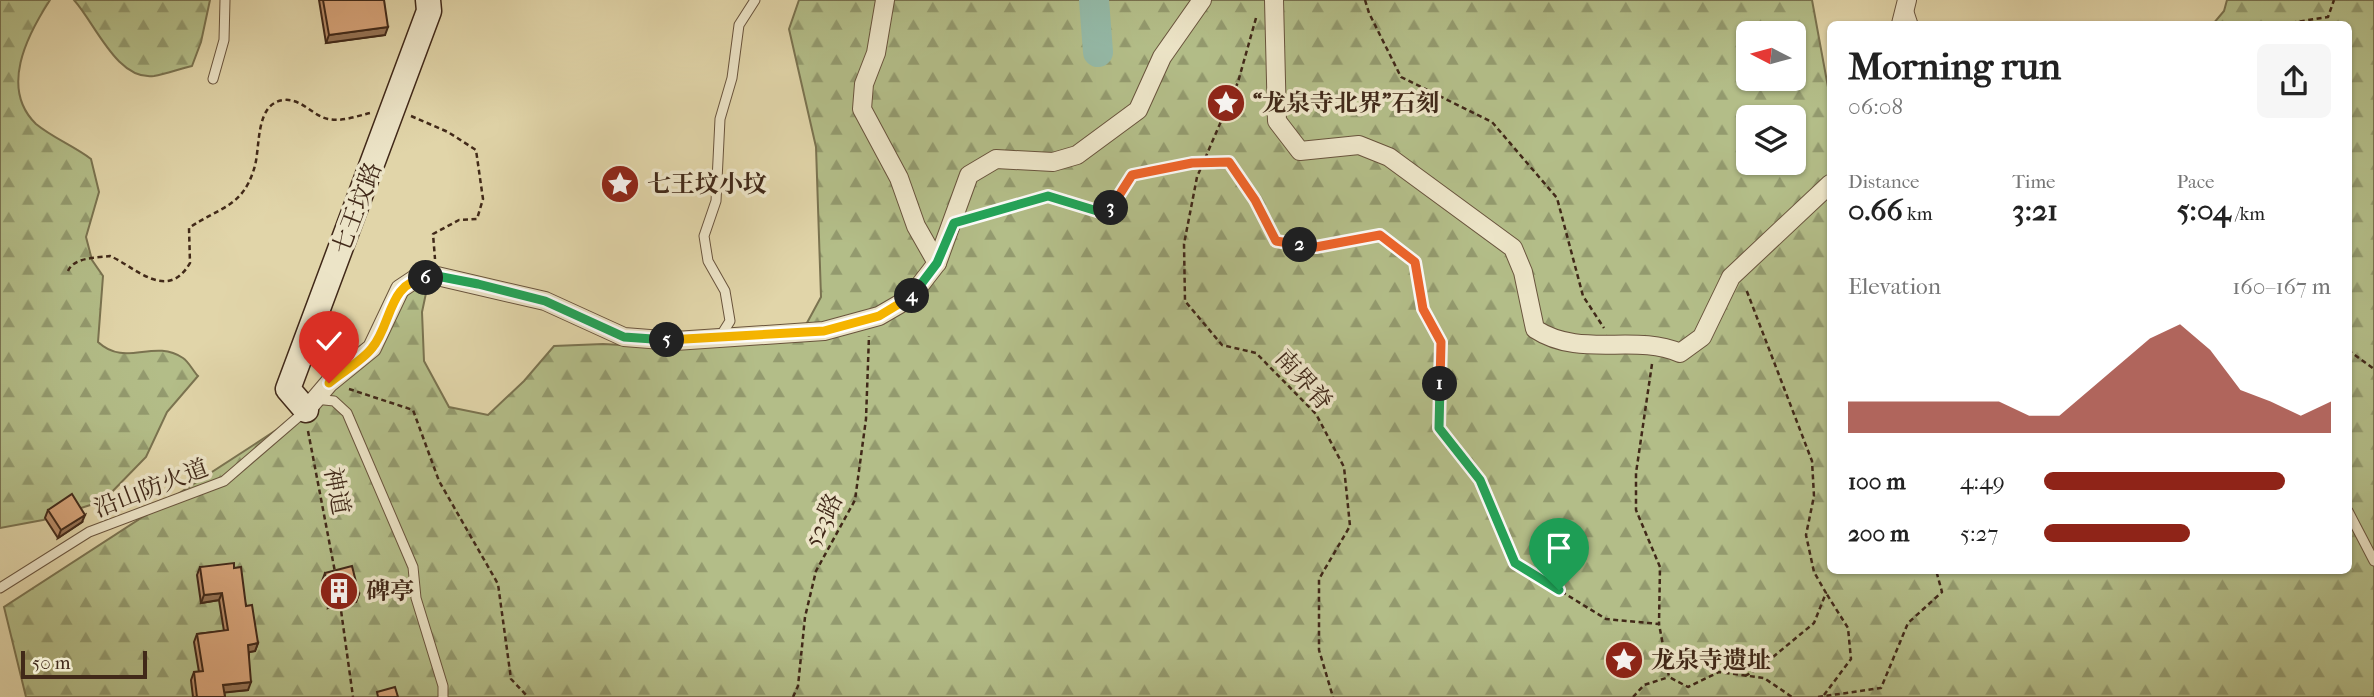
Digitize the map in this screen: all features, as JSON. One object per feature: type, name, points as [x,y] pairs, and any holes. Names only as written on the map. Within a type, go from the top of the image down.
[{"type":"street","name":"七王坟路","points":[[309,405],[288,389],[394,110],[429,11],[428,0]]},
{"type":"street","points":[[885,0],[876,53],[864,84],[862,109],[900,178],[916,226],[937,263]]},
{"type":"street","points":[[309,405],[329,383],[372,348],[400,289],[415,279],[437,276],[545,301],[624,337],[675,341],[824,331],[879,316],[910,298],[937,263],[954,223],[969,176],[996,159],[1053,162],[1077,155],[1138,110],[1162,57],[1202,0]]},
{"type":"street","points":[[1274,0],[1277,121],[1300,151],[1359,145],[1389,157],[1513,248],[1523,272],[1535,329],[1553,341],[1657,346],[1680,353],[1702,337],[1731,277],[1827,187]]},
{"type":"lane","points":[[213,79],[224,40],[225,0]]},
{"type":"lane","points":[[720,337],[730,321],[725,291],[708,261],[704,236],[716,201],[720,119],[732,78],[739,25],[755,0]]},
{"type":"lane","points":[[309,405],[334,401],[347,413],[413,567],[416,598],[443,686],[443,697]]},
{"type":"lane","name":"沿山防火道","points":[[0,588],[89,532],[224,481],[309,405]]},
{"type":"lane","points":[[2352,519],[2374,561]]},
{"type":"path","points":[[1365,0],[1401,77],[1492,122],[1557,198],[1584,296],[1616,345]]},
{"type":"path","points":[[2302,21],[2328,17],[2334,0]]},
{"type":"path","name":"南界脊","points":[[1258,12],[1238,82],[1197,177],[1184,244],[1185,302],[1222,345],[1256,353],[1316,414],[1344,467],[1350,526],[1319,579],[1319,650],[1333,697]]},
{"type":"path","points":[[68,271],[71,265],[80,261],[110,256],[145,279],[160,281],[185,271],[190,263],[189,228],[232,205],[245,193],[255,167],[262,121],[270,106],[283,100],[295,101],[325,118],[338,120],[394,110],[448,131],[476,150],[483,199],[477,219],[459,220],[433,234],[437,276]]},
{"type":"path","points":[[954,223],[1048,196],[1107,214],[1132,175],[1205,163],[1229,162],[1255,200],[1276,241],[1316,247],[1380,235],[1415,262],[1423,309],[1441,342],[1439,428],[1480,480],[1515,563],[1606,619],[1659,624]]},
{"type":"path","points":[[1740,268],[1767,348],[1812,461],[1814,496],[1807,535],[1814,572],[1848,628],[1851,659],[1824,695]]},
{"type":"path","name":"523路","points":[[793,697],[798,687],[805,617],[816,571],[855,500],[866,419],[868,338],[879,316]]},
{"type":"path","points":[[1657,346],[1648,376],[1645,428],[1636,473],[1636,510],[1660,567],[1659,624],[1669,677]]},
{"type":"path","points":[[2352,353],[2374,369]]},
{"type":"path","points":[[329,383],[413,410],[439,481],[498,584],[511,679],[528,697]]},
{"type":"path","name":"神道","points":[[309,405],[336,577]]},
{"type":"path","points":[[1818,697],[1881,688],[1908,623],[1942,592],[1937,574]]},
{"type":"path","points":[[1745,676],[1761,667],[1814,623],[1826,593]]},
{"type":"path","points":[[339,596],[353,697]]},
{"type":"path","points":[[1633,697],[1644,685],[1669,677],[1688,687],[1719,672],[1764,678],[1792,697]]},
{"type":"green space","points":[[0,0],[50,0],[33,30],[20,63],[20,95],[25,110],[36,124],[91,159],[99,192],[86,237],[92,260],[103,276],[98,342],[119,353],[172,353],[185,360],[198,376],[167,412],[146,457],[103,501],[43,520],[0,528]]},
{"type":"green space","points":[[74,0],[210,0],[201,42],[192,66],[154,76],[141,75],[118,60]]},
{"type":"green space","points":[[799,0],[1812,0],[1827,82],[1827,574],[2352,574],[2352,21],[2216,21],[2224,11],[2227,0],[2374,0],[2374,697],[26,697],[4,607],[275,431],[299,421],[373,341],[400,296],[429,279],[422,312],[424,361],[449,407],[488,415],[524,381],[554,346],[603,344],[679,348],[802,332],[821,297],[816,147],[789,29]]},
{"type":"building","points":[[323,0],[384,0],[388,27],[329,35]]},
{"type":"building","points":[[72,494],[85,515],[61,530],[48,510]]},
{"type":"building","points":[[234,563],[234,568],[241,567],[246,606],[252,605],[258,643],[248,645],[251,682],[223,685],[225,697],[197,697],[194,672],[203,671],[197,634],[228,630],[222,593],[204,595],[200,567]]},
{"type":"building","name":"碑亭","points":[[352,566],[359,594],[331,601],[325,573]]},
{"type":"building","points":[[395,687],[398,697],[378,697],[377,692]]},
{"type":"waterway","points":[[1094,0],[1098,52]]},
{"type":"place","name":"“龙泉寺北界”石刻","points":[[1226,103]]},
{"type":"place","name":"七王坟小坟","points":[[620,184]]},
{"type":"place","name":"碑亭","points":[[339,591]]},
{"type":"place","name":"龙泉寺遗址","points":[[1624,660]]},
{"type":"route","points":[[329,383],[372,348],[400,289],[415,279],[437,276],[545,301],[624,337],[675,341],[824,331],[879,316],[910,298],[937,263],[954,223],[1048,196],[1107,214],[1132,175],[1192,163],[1229,162],[1255,200],[1276,241],[1316,247],[1380,235],[1415,262],[1423,309],[1441,342],[1439,428],[1480,480],[1515,563],[1559,590]]}]
